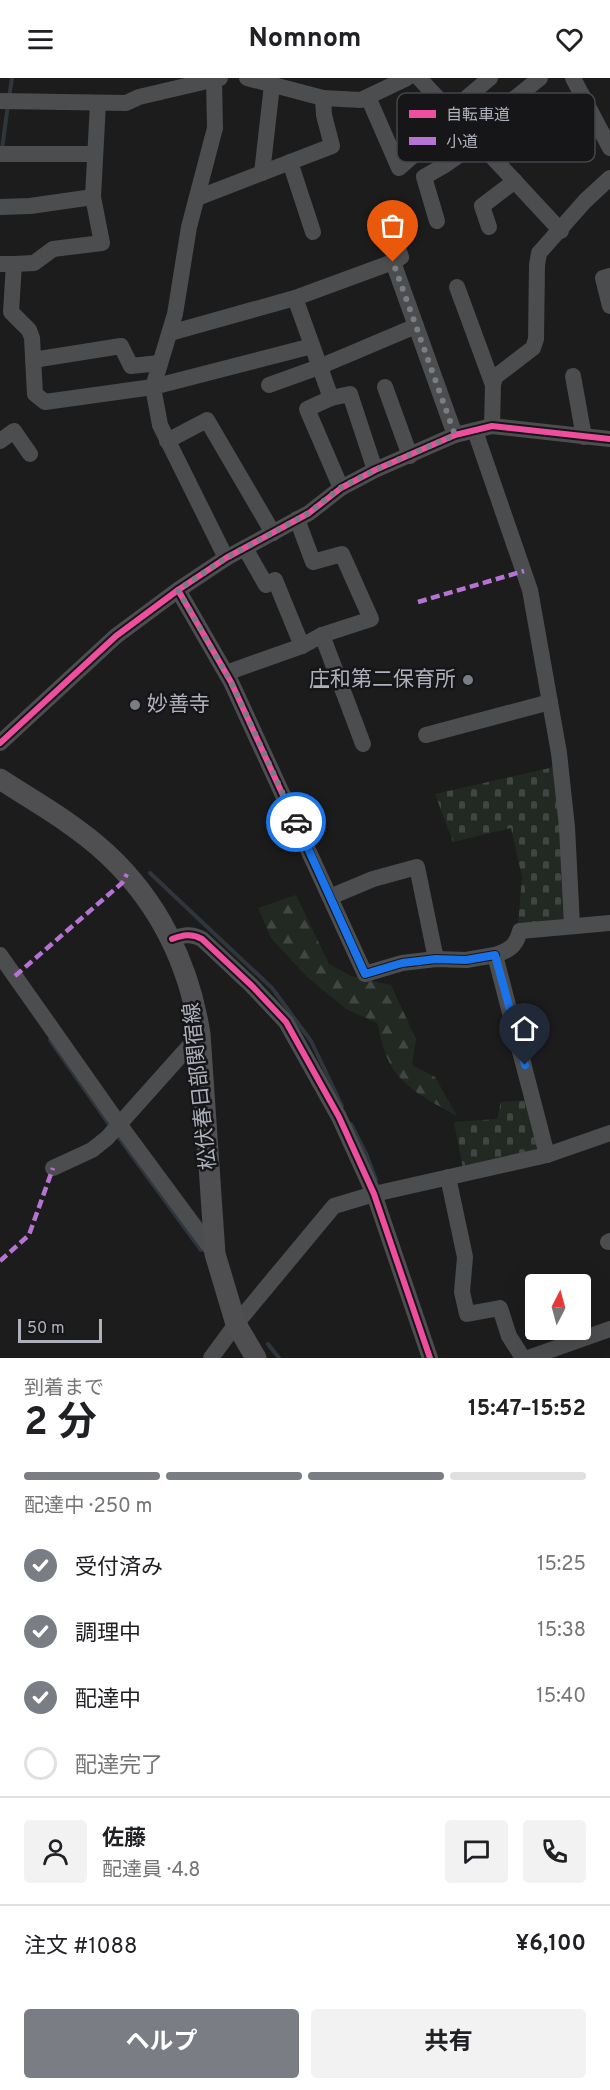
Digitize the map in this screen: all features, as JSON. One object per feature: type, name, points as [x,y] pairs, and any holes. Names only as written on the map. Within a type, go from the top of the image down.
[{"type":"main road","name":"松伏春日部関宿線","points":[[0,779],[104,852],[128,874],[172,939],[188,980],[200,1034],[215,1254],[236,1324],[256,1358]]},
{"type":"street","points":[[247,78],[323,98],[361,100],[407,78]]},
{"type":"street","points":[[420,78],[433,93]]},
{"type":"street","points":[[475,93],[490,78]]},
{"type":"street","points":[[521,93],[540,78]]},
{"type":"street","points":[[573,78],[581,93]]},
{"type":"street","points":[[0,101],[126,103],[139,97],[216,79],[215,128],[189,227],[175,314],[153,387],[160,425],[226,558]]},
{"type":"street","points":[[262,173],[272,85]]},
{"type":"street","points":[[368,97],[399,168],[405,162]]},
{"type":"street","points":[[197,198],[332,147],[324,115],[323,98]]},
{"type":"street","points":[[98,103],[93,196],[102,243],[53,249],[34,263],[7,264],[11,312],[29,330],[32,338],[35,394],[45,402],[153,387],[312,346]]},
{"type":"street","points":[[595,119],[610,148]]},
{"type":"street","points":[[0,154],[95,154]]},
{"type":"street","points":[[290,162],[313,232]]},
{"type":"street","points":[[437,221],[424,177],[449,162]]},
{"type":"street","points":[[496,162],[561,231]]},
{"type":"street","points":[[492,426],[495,377],[533,348],[536,339],[539,253],[561,231],[585,201],[610,178]]},
{"type":"street","points":[[489,227],[482,206],[514,181]]},
{"type":"street","points":[[0,207],[30,206],[93,196]]},
{"type":"street","points":[[170,333],[295,298],[393,262],[401,257],[388,218]]},
{"type":"street","points":[[393,262],[455,435]]},
{"type":"street","points":[[610,276],[603,278],[610,306]]},
{"type":"street","points":[[458,287],[493,385]]},
{"type":"street","points":[[295,298],[331,398]]},
{"type":"street","points":[[269,385],[416,326]]},
{"type":"street","points":[[33,360],[121,346],[131,366],[159,363]]},
{"type":"street","points":[[573,376],[584,438]]},
{"type":"street","points":[[386,387],[410,456]]},
{"type":"street","points":[[340,488],[307,409],[331,398],[350,394],[375,470]]},
{"type":"street","points":[[168,441],[207,420],[273,533]]},
{"type":"street","points":[[0,743],[116,636],[178,590],[226,558],[297,519],[340,488],[375,470],[455,435],[492,426],[584,438],[610,439]]},
{"type":"street","points":[[0,441],[14,431],[30,454]]},
{"type":"street","points":[[476,431],[530,590],[559,753],[567,827],[572,925]]},
{"type":"street","points":[[226,674],[302,646],[322,635],[370,619],[342,554],[313,562],[297,519]]},
{"type":"street","points":[[245,548],[266,585],[275,580],[302,646]]},
{"type":"street","points":[[178,590],[226,674],[365,974],[402,963],[436,959],[466,960],[495,955],[507,951],[517,941],[520,931],[610,923]]},
{"type":"street","points":[[322,635],[363,744]]},
{"type":"street","points":[[426,735],[550,702]]},
{"type":"street","points":[[330,897],[373,879],[417,867],[436,959]]},
{"type":"street","points":[[172,939],[194,934],[202,939],[286,1022],[339,1117],[374,1194],[430,1358]]},
{"type":"street","points":[[0,955],[119,1124],[215,1254]]},
{"type":"street","points":[[495,955],[547,1155]]},
{"type":"street","points":[[53,1168],[92,1150],[107,1138],[200,1034]]},
{"type":"street","points":[[211,1358],[236,1324],[334,1206],[374,1194],[547,1155],[610,1133]]},
{"type":"street","points":[[448,1177],[465,1257],[462,1293],[467,1314],[500,1308],[509,1336],[523,1358]]},
{"type":"street","points":[[528,1358],[610,1329]]},
{"type":"green space","points":[[554,767],[561,829],[565,919],[518,924],[522,877],[511,828],[453,842],[435,794]]},
{"type":"green space","points":[[296,895],[329,964],[351,976],[391,985],[416,1039],[412,1065],[435,1077],[457,1116],[426,1099],[398,1076],[386,1055],[377,1023],[346,1009],[307,977],[271,938],[258,908]]},
{"type":"green space","points":[[526,1100],[538,1152],[463,1169],[454,1122],[497,1119],[501,1102]]},
{"type":"waterway","points":[[9,98],[12,78]]},
{"type":"waterway","points":[[2,149],[8,105]]},
{"type":"waterway","points":[[150,873],[272,988],[311,1041],[342,1106]]},
{"type":"waterway","points":[[50,1040],[111,1127]]},
{"type":"waterway","points":[[351,1124],[376,1180]]},
{"type":"waterway","points":[[117,1135],[201,1250]]},
{"type":"waterway","points":[[268,1344],[279,1358]]},
{"type":"marked path","points":[[418,602],[524,571]]},
{"type":"marked path","points":[[15,976],[122,883],[127,874]]},
{"type":"marked path","points":[[0,1261],[29,1235],[53,1168]]},
{"type":"cycle path","points":[[0,743],[116,636],[178,590],[226,558],[309,513],[341,488],[375,470],[455,435],[492,426],[610,439]]},
{"type":"cycle path","points":[[178,590],[231,682],[365,974],[402,963],[436,959],[466,960],[495,955]]},
{"type":"cycle path","points":[[172,939],[187,935],[202,939],[286,1022],[339,1117],[374,1194],[430,1358]]},
{"type":"way so far","points":[[296,822],[231,682],[178,590],[226,558],[309,513],[340,488],[455,435],[393,262]]},
{"type":"place","name":"庄和第二保育所","points":[[468,680]]},
{"type":"place","name":"妙善寺","points":[[135,705]]},
{"type":"route","points":[[296,822],[365,974],[402,963],[436,959],[466,960],[495,955],[525,1065]]}]
